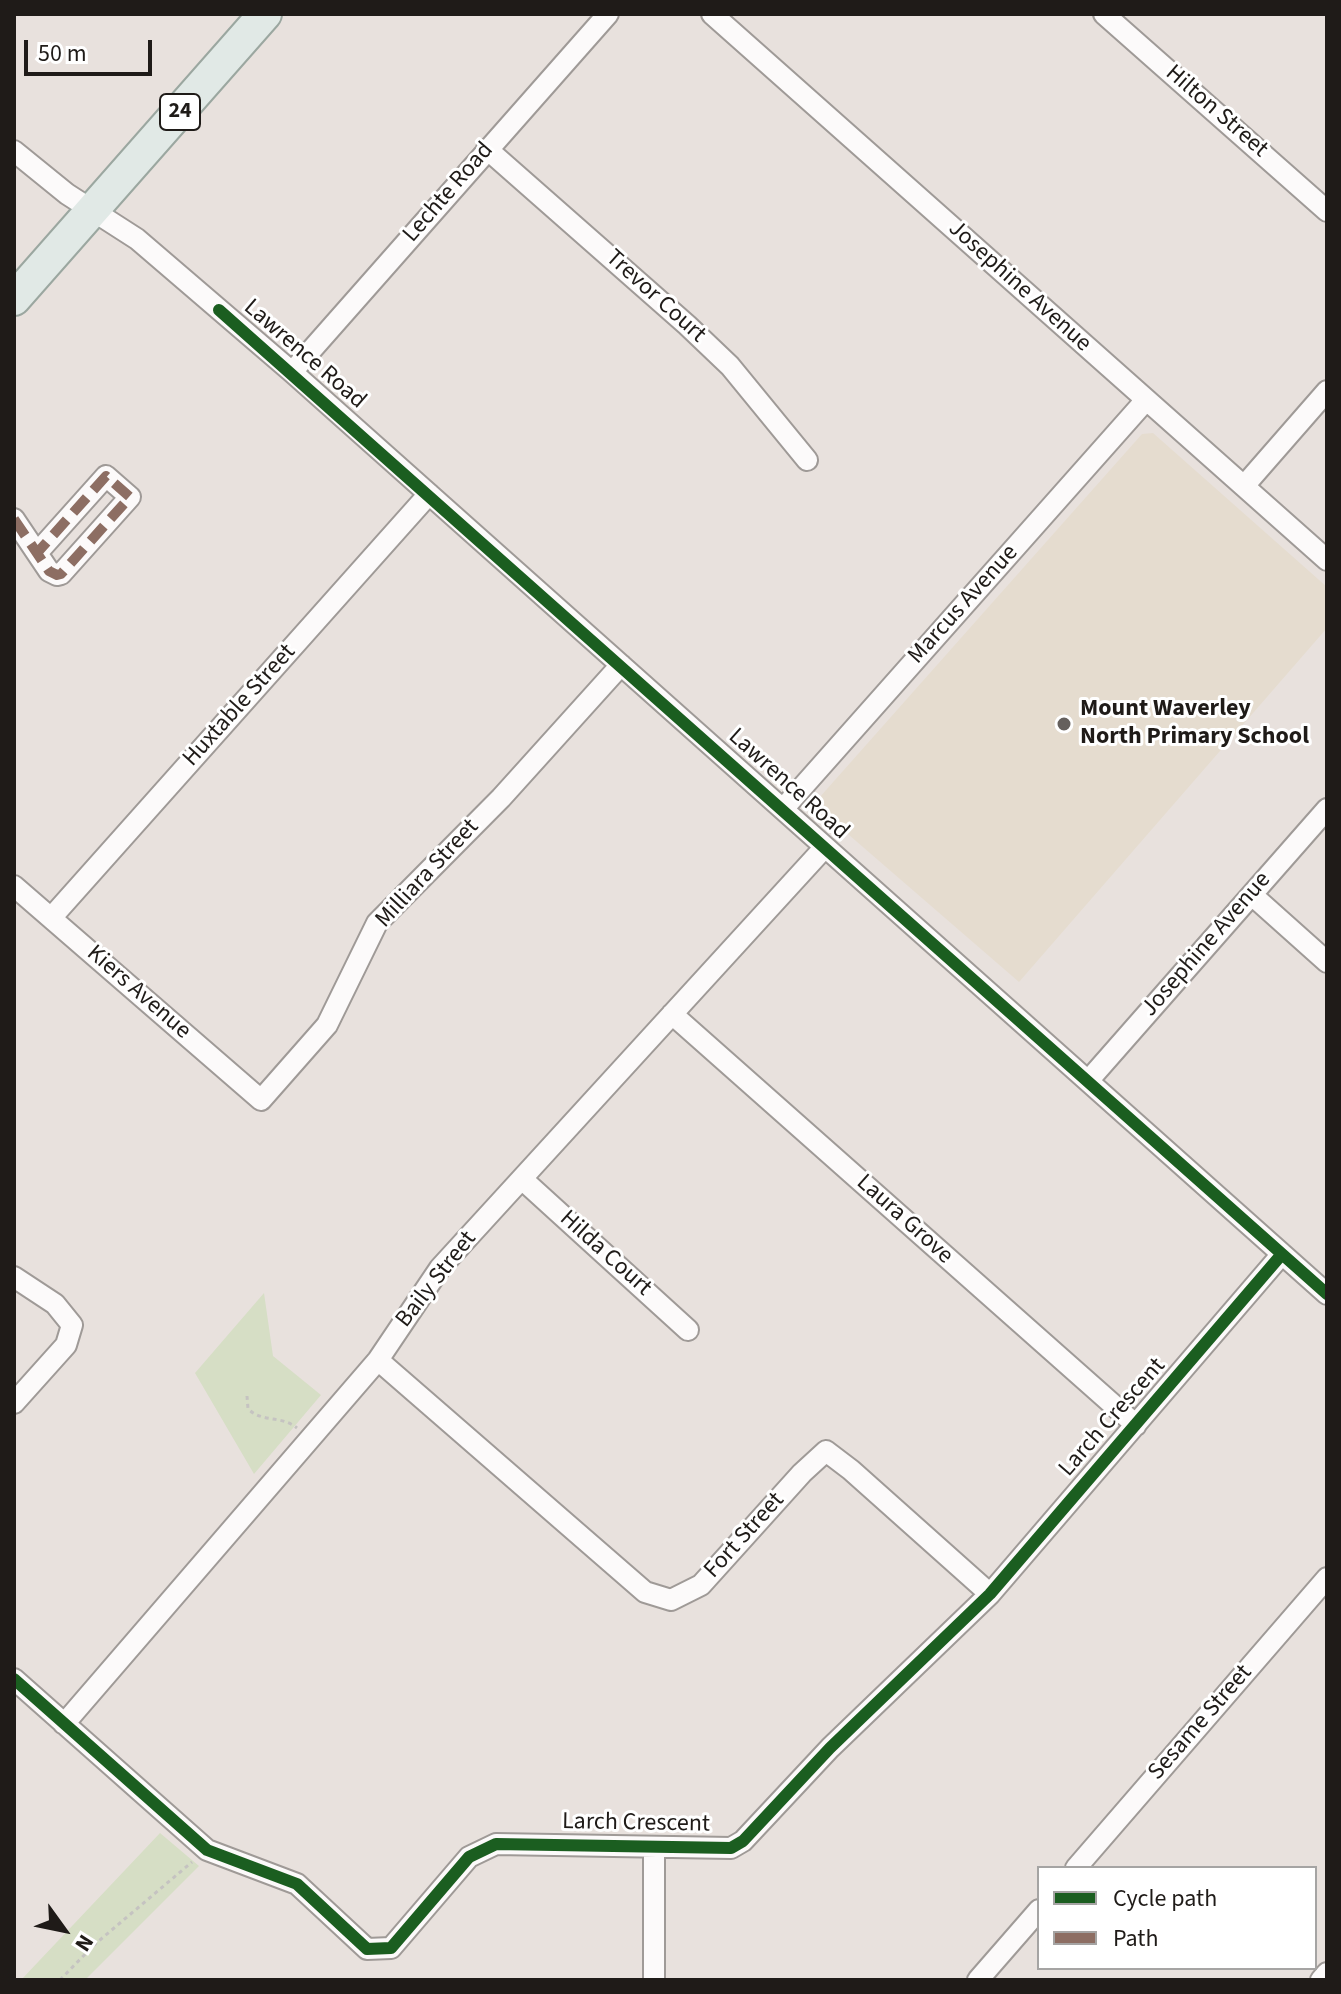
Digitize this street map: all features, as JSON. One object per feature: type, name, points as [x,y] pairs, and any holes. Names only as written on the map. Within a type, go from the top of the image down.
[{"type":"main road","name":"24","points":[[14,299],[265,14]]},
{"type":"street","name":"Lechte Road","points":[[292,372],[608,14]]},
{"type":"street","name":"Josephine Avenue","points":[[712,14],[1327,560]]},
{"type":"street","name":"Hilton Street","points":[[1104,14],[1327,211]]},
{"type":"street","name":"Trevor Court","points":[[487,149],[730,366],[807,460]]},
{"type":"street","name":"Lawrence Road","points":[[14,151],[67,194],[150,249],[292,372],[1327,1294]]},
{"type":"street","points":[[1244,486],[1327,391]]},
{"type":"street","name":"Marcus Avenue","points":[[783,809],[1146,400]]},
{"type":"street","points":[[14,519],[49,571],[57,575],[130,497],[106,476],[37,553]]},
{"type":"street","name":"Huxtable Street","points":[[51,918],[429,494]]},
{"type":"street","name":"Milliara Street","points":[[261,1100],[327,1025],[377,923],[501,798],[621,665]]},
{"type":"street","name":"Josephine Avenue","points":[[1088,1081],[1327,809]]},
{"type":"street","name":"Baily Street","points":[[64,1724],[378,1360],[440,1268],[825,847]]},
{"type":"street","name":"Kiers Avenue","points":[[14,886],[261,1100]]},
{"type":"street","points":[[1252,895],[1327,962]]},
{"type":"street","name":"Laura Grove","points":[[672,1014],[1136,1425]]},
{"type":"street","name":"Hilda Court","points":[[522,1179],[688,1330]]},
{"type":"street","name":"Larch Crescent","points":[[14,1679],[207,1850],[297,1884],[367,1949],[391,1948],[469,1857],[496,1844],[731,1848],[743,1841],[830,1748],[990,1594],[1282,1254]]},
{"type":"street","points":[[14,1277],[55,1304],[72,1325],[66,1345],[14,1403]]},
{"type":"street","name":"Fort Street","points":[[378,1360],[645,1592],[671,1600],[701,1585],[802,1473],[826,1451],[990,1594]]},
{"type":"street","name":"Sesame Street","points":[[1078,1866],[1327,1578]]},
{"type":"street","points":[[654,1847],[654,1980]]},
{"type":"street","points":[[978,1980],[1037,1912]]},
{"type":"street","points":[[1321,1980],[1327,1973]]},
{"type":"path","points":[[247,1396],[248,1409],[256,1416],[284,1419],[297,1428]]},
{"type":"path","points":[[60,1980],[94,1945],[207,1850]]},
{"type":"shaded area","name":"Mount Waverley North Primary School","points":[[1153,433],[1327,587],[1327,628],[1019,982],[819,809],[819,798],[1142,434]]},
{"type":"green space","points":[[264,1293],[273,1356],[321,1395],[254,1474],[195,1373]]},
{"type":"green space","points":[[160,1833],[199,1866],[85,1980],[21,1980]]},
{"type":"marked path","points":[[14,519],[49,571],[57,575],[130,497],[106,476],[37,553]]},
{"type":"cycle path","points":[[219,310],[1327,1294]]},
{"type":"cycle path","points":[[14,1679],[207,1850],[297,1884],[367,1949],[391,1948],[469,1857],[496,1844],[731,1848],[743,1841],[830,1748],[990,1594],[1282,1254]]},
{"type":"place","name":"Mount Waverley North Primary School","points":[[1064,724]]}]
